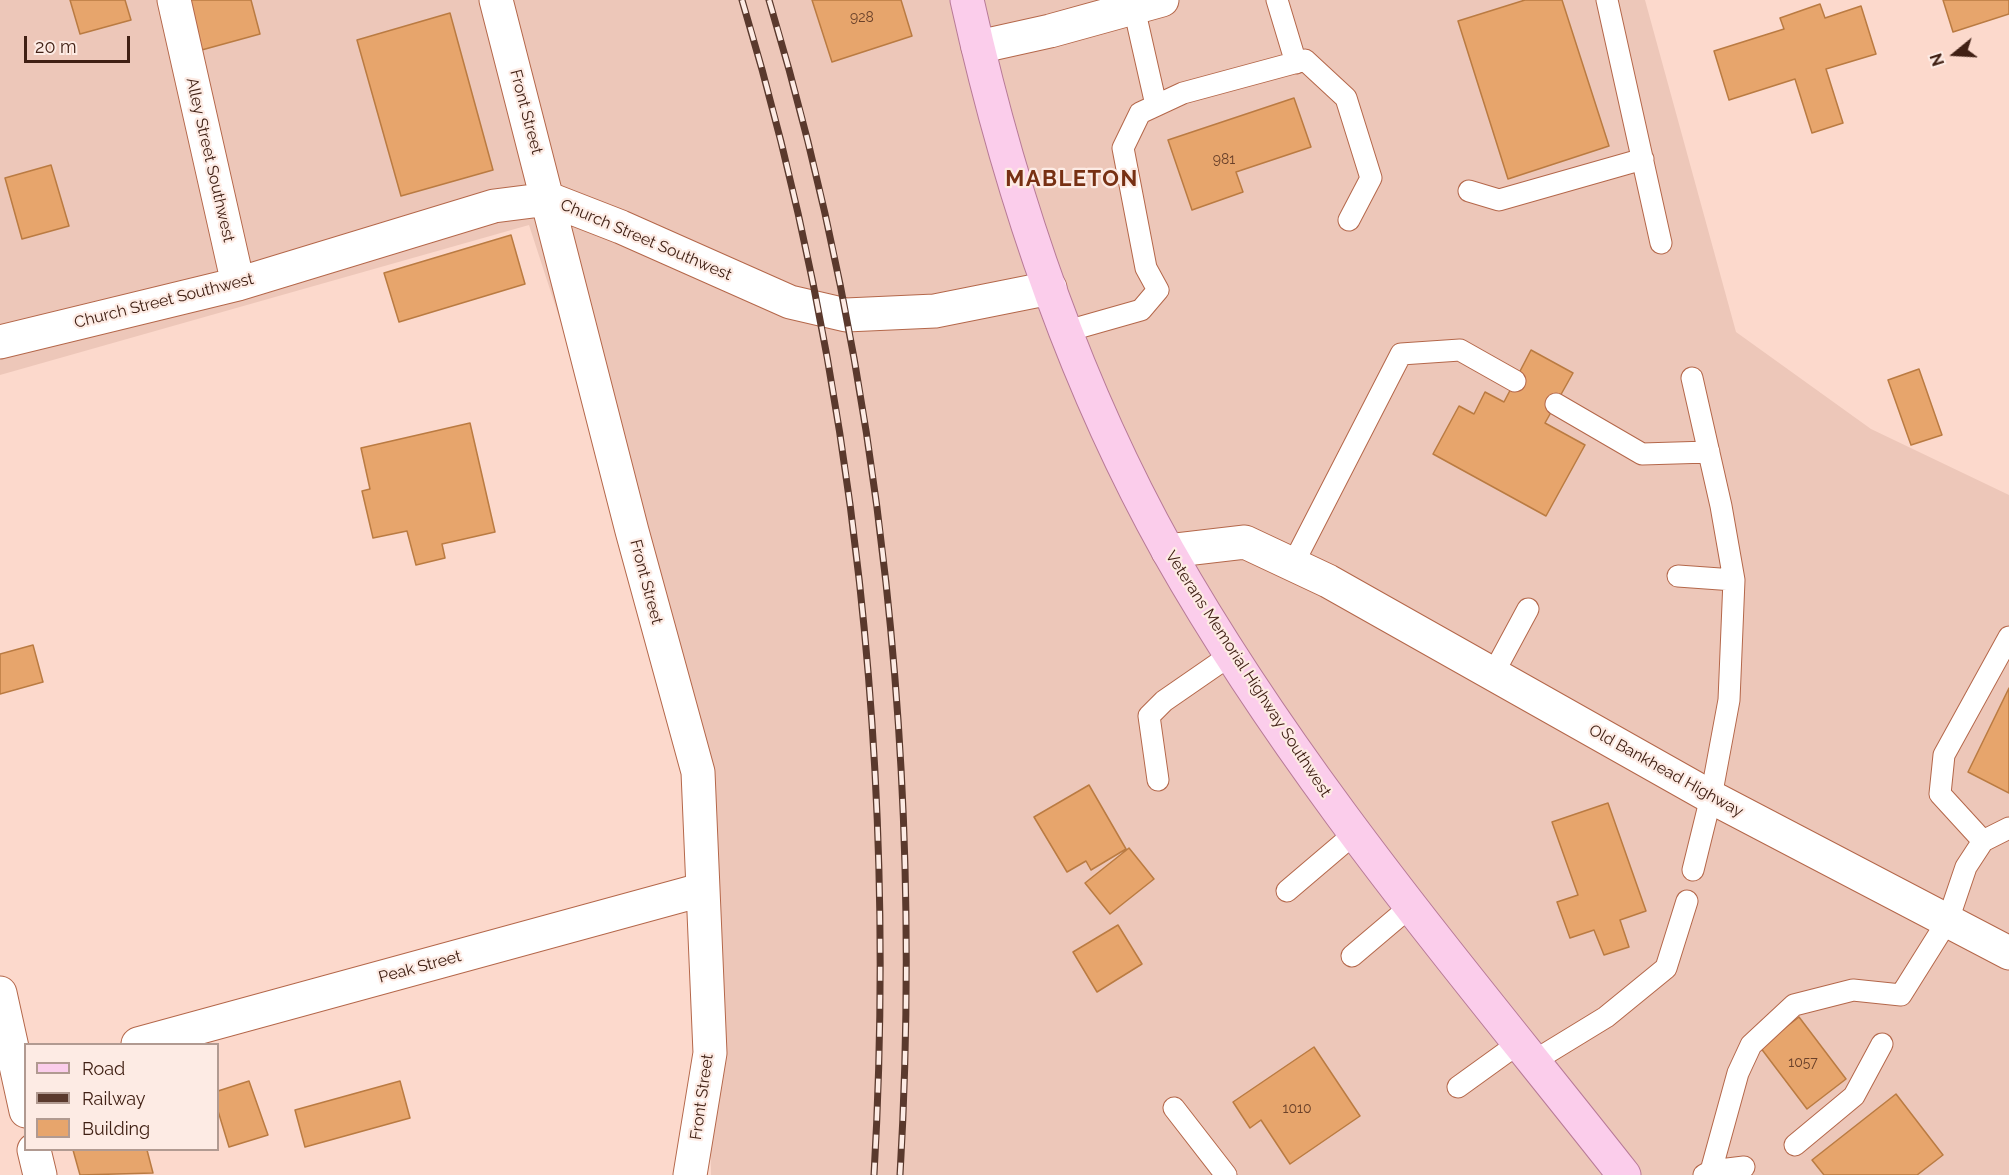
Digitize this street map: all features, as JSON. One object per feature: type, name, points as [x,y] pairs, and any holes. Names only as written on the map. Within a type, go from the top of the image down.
[{"type":"main road","name":"Veterans Memorial Highway Southwest","points":[[967,0],[1010,164],[1050,288],[1112,439],[1168,551],[1232,654],[1354,834],[1624,1175]]},
{"type":"street","name":"Alley Street Southwest","points":[[174,0],[238,285]]},
{"type":"street","name":"Front Street","points":[[496,0],[549,199],[632,531],[698,772],[701,890],[710,1053],[690,1175]]},
{"type":"street","points":[[978,47],[1050,31],[1142,3]]},
{"type":"street","name":"Church Street Southwest","points":[[0,342],[238,285],[494,206],[549,199],[621,227],[790,302],[846,315],[935,310],[1050,288]]},
{"type":"street","name":"Old Bankhead Highway","points":[[1168,551],[1245,542],[1293,564],[1328,581],[1711,797],[2009,953]]},
{"type":"street","name":"Peak Street","points":[[142,1043],[701,890]]},
{"type":"street","points":[[0,993],[15,1079],[24,1105]]},
{"type":"street","points":[[34,1151],[40,1175]]},
{"type":"lane","points":[[1277,0],[1296,63]]},
{"type":"lane","points":[[1607,0],[1661,243]]},
{"type":"lane","points":[[1142,3],[1156,105]]},
{"type":"lane","points":[[1067,331],[1141,310],[1158,290],[1146,268],[1123,148],[1140,113],[1183,93],[1305,60],[1346,98],[1371,178],[1349,220]]},
{"type":"lane","points":[[1469,192],[1499,200],[1642,159]]},
{"type":"lane","points":[[1293,564],[1401,354],[1460,350],[1515,381]]},
{"type":"lane","points":[[1692,378],[1734,580],[1729,700],[1711,797],[1693,870]]},
{"type":"lane","points":[[1556,404],[1642,454],[1709,452]]},
{"type":"lane","points":[[1678,576],[1734,580]]},
{"type":"lane","points":[[1493,674],[1528,609]]},
{"type":"lane","points":[[1983,841],[1940,794],[1944,756],[2009,637]]},
{"type":"lane","points":[[1158,780],[1149,716],[1164,701],[1232,654]]},
{"type":"lane","points":[[1744,1167],[1708,1173],[1738,1073],[1751,1045],[1794,1005],[1853,990],[1901,995],[1948,920],[1966,867],[1983,841],[2009,828]]},
{"type":"lane","points":[[1287,891],[1354,834]]},
{"type":"lane","points":[[1458,1087],[1527,1052],[1606,1017],[1666,968],[1687,901]]},
{"type":"lane","points":[[1352,957],[1411,906]]},
{"type":"lane","points":[[1795,1145],[1854,1096],[1882,1044]]},
{"type":"lane","points":[[1174,1108],[1226,1175]]},
{"type":"shaded area","points":[[0,0],[1645,0],[1736,332],[1871,429],[2009,495],[2009,1175],[711,1175],[706,839],[656,615],[529,225],[0,375]]},
{"type":"building","points":[[70,0],[125,0],[131,20],[80,34]]},
{"type":"building","points":[[184,0],[251,0],[260,34],[198,51]]},
{"type":"building","points":[[812,0],[901,0],[912,36],[832,62]]},
{"type":"building","points":[[1525,0],[1562,0],[1609,146],[1508,179],[1458,21]]},
{"type":"building","points":[[1943,0],[2009,0],[2009,14],[1953,32]]},
{"type":"building","points":[[1820,4],[1825,18],[1861,6],[1876,54],[1826,69],[1843,123],[1812,133],[1795,79],[1729,100],[1714,51],[1784,29],[1780,18]]},
{"type":"building","points":[[450,13],[493,170],[401,196],[357,40]]},
{"type":"building","points":[[1294,98],[1311,147],[1236,172],[1243,192],[1192,210],[1168,140]]},
{"type":"building","points":[[51,165],[69,226],[22,239],[5,178]]},
{"type":"building","points":[[511,235],[525,284],[399,322],[384,273]]},
{"type":"building","points":[[1531,350],[1573,373],[1545,423],[1585,445],[1546,516],[1433,454],[1459,406],[1474,414],[1485,392],[1504,402]]},
{"type":"building","points":[[1919,369],[1942,435],[1911,445],[1888,380]]},
{"type":"building","points":[[470,423],[495,532],[442,544],[445,558],[416,565],[407,531],[373,538],[362,491],[370,489],[361,448]]},
{"type":"building","points":[[33,645],[43,682],[0,694],[0,654]]},
{"type":"building","points":[[2009,688],[2009,793],[1968,772]]},
{"type":"building","points":[[1089,785],[1126,849],[1091,870],[1086,861],[1067,872],[1034,817]]},
{"type":"building","points":[[1608,803],[1646,911],[1620,920],[1629,947],[1604,955],[1594,930],[1570,938],[1557,902],[1578,895],[1552,822]]},
{"type":"building","points":[[1129,848],[1154,879],[1110,914],[1085,883]]},
{"type":"building","points":[[1118,925],[1142,964],[1097,992],[1073,952]]},
{"type":"building","points":[[1799,1017],[1846,1079],[1807,1109],[1760,1047]]},
{"type":"building","points":[[1314,1047],[1360,1116],[1290,1164],[1261,1120],[1250,1128],[1233,1102]]},
{"type":"building","points":[[249,1081],[268,1135],[229,1147],[219,1114],[219,1091]]},
{"type":"building","points":[[400,1081],[410,1118],[305,1147],[295,1110]]},
{"type":"building","points":[[1896,1094],[1943,1155],[1917,1175],[1824,1175],[1812,1160]]},
{"type":"building","points":[[73,1151],[147,1151],[153,1173],[80,1175]]},
{"type":"railway","points":[[742,0],[781,143],[814,288],[840,434],[859,582],[872,730],[879,878],[880,1027],[874,1175]]},
{"type":"railway","points":[[769,0],[808,143],[841,288],[867,434],[886,582],[899,730],[905,878],[906,1027],[900,1175]]},
{"type":"district","name":"MABLETON","points":[[1072,179]]}]
